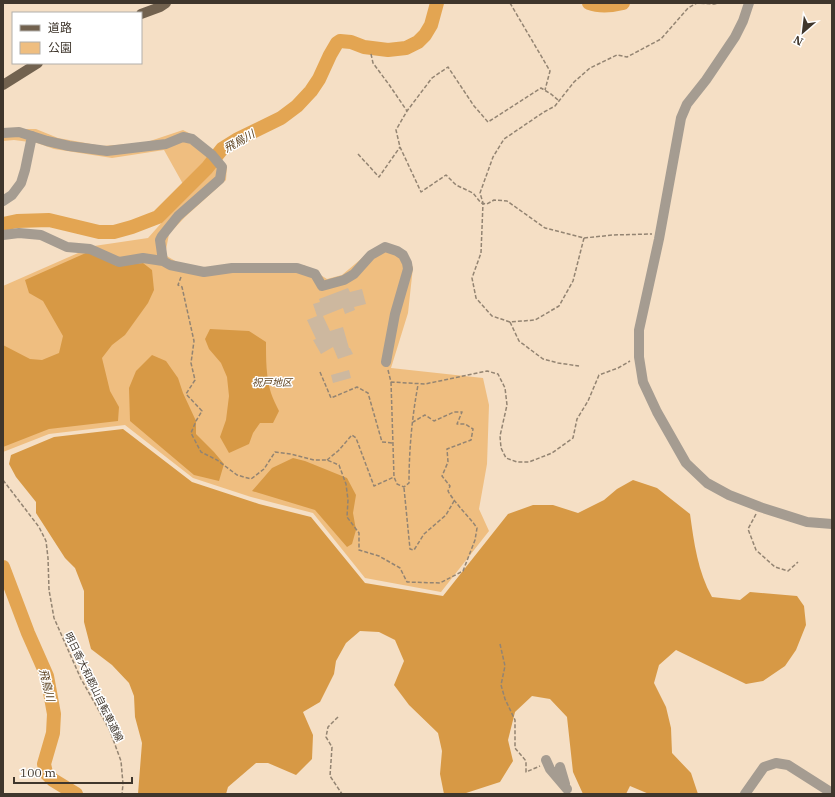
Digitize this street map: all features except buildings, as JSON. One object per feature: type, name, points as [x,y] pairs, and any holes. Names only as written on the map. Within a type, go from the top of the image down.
[{"type":"main road","points":[[142,14],[160,7],[166,3]]},
{"type":"main road","points":[[3,85],[36,64]]},
{"type":"street","points":[[749,3],[743,21],[735,37],[706,80],[687,104],[680,118],[660,234],[639,330],[639,356],[643,382],[657,412],[686,463],[707,483],[760,507],[807,522],[832,524]]},
{"type":"street","points":[[3,134],[19,132],[68,146],[107,151],[166,144],[183,137],[192,139],[212,155],[222,167],[220,179],[178,216],[162,236],[160,240],[163,261]]},
{"type":"street","points":[[3,202],[12,195],[21,183],[32,136]]},
{"type":"street","points":[[3,235],[19,233],[41,235],[67,247],[90,249],[119,262],[143,258],[163,261],[170,265],[204,272],[232,268],[297,268],[314,274],[322,286],[344,280],[354,274],[371,256],[385,247],[403,254],[408,269],[395,314],[386,362]]},
{"type":"street","points":[[546,761],[567,792]]},
{"type":"street","points":[[745,794],[764,767],[776,763],[788,765],[832,793]]},
{"type":"street","points":[[560,766],[567,792]]},
{"type":"path","points":[[510,3],[550,71],[545,90]]},
{"type":"path","points":[[584,238],[573,281],[559,306],[535,320],[510,322],[492,316],[476,298],[472,278],[481,253],[483,203],[480,193],[493,157],[504,139],[555,106],[574,82],[590,68],[617,55],[627,57],[661,38],[688,8],[697,3],[720,3]]},
{"type":"path","points":[[371,54],[373,63],[407,111]]},
{"type":"path","points":[[559,101],[542,88],[488,122],[474,106],[448,67],[432,78],[407,111],[396,130],[400,147],[421,192],[446,175],[456,185],[473,194],[481,203],[487,204],[494,200],[507,201],[545,228],[584,238],[613,235],[660,234]]},
{"type":"path","points":[[358,154],[379,177],[400,147]]},
{"type":"path","points":[[181,277],[178,285],[182,288],[194,341],[191,363],[195,380],[186,394],[202,411],[191,433],[201,452],[217,460],[237,475],[251,478],[264,469],[274,452],[291,454],[314,460],[326,460],[339,464],[346,484],[348,500],[347,517],[359,533],[359,550],[379,556],[400,568],[407,582],[440,583],[463,570],[475,540],[477,528],[454,501],[448,491],[450,486],[442,476],[448,462],[446,449],[472,440],[473,429],[465,424],[457,424],[462,412],[454,412],[434,421],[425,415],[413,422]]},
{"type":"path","points":[[510,322],[519,341],[543,359],[579,366]]},
{"type":"path","points":[[391,382],[426,384],[487,371],[498,374],[505,388],[507,405],[500,436],[501,448],[506,458],[517,462],[528,462],[552,453],[573,438],[577,419],[588,401],[599,375],[618,368],[639,356]]},
{"type":"path","points":[[386,362],[391,382],[394,477],[397,484],[404,487]]},
{"type":"path","points":[[320,372],[331,398],[357,387],[368,393],[382,442],[393,443]]},
{"type":"path","points":[[404,487],[409,483],[409,463],[418,384]]},
{"type":"path","points":[[326,460],[338,451],[352,435],[356,438],[374,486],[394,477]]},
{"type":"path","name":"明日香大和郡山自転車道線","points":[[3,480],[39,527],[46,542],[49,590],[54,618],[81,679],[110,731],[121,761],[123,784],[122,794]]},
{"type":"path","points":[[404,487],[410,549],[414,550],[424,534],[446,514],[454,501]]},
{"type":"path","points":[[760,507],[748,529],[756,550],[774,567],[788,571],[798,562]]},
{"type":"path","points":[[500,644],[505,666],[501,684],[505,699],[515,720],[515,748],[526,761],[526,772],[546,761]]},
{"type":"path","points":[[338,718],[328,727],[326,737],[332,747],[330,776],[342,794]]},
{"type":"green space","name":"祝戸地区","points":[[3,129],[36,129],[58,138],[102,146],[144,143],[183,130],[197,137],[227,166],[226,180],[185,217],[169,234],[165,255],[177,262],[201,267],[304,265],[327,279],[342,275],[374,248],[389,244],[413,267],[408,313],[391,368],[483,378],[489,405],[487,464],[479,509],[489,531],[441,592],[365,578],[313,513],[251,497],[193,478],[125,425],[49,434],[3,452],[3,286],[94,246],[148,238],[188,193],[164,150],[112,158],[54,149],[37,143],[14,140],[3,141]]},
{"type":"shaded area","points":[[88,252],[117,266],[143,263],[152,270],[154,290],[148,303],[125,335],[112,345],[102,358],[110,391],[119,407],[118,421],[49,429],[3,447],[3,345],[30,359],[42,360],[59,353],[63,336],[43,301],[29,293],[25,280]]},
{"type":"shaded area","points":[[210,329],[249,331],[266,342],[266,361],[269,387],[279,411],[273,423],[260,423],[253,433],[249,444],[229,453],[220,437],[226,420],[229,396],[227,377],[221,363],[209,349],[205,339]]},
{"type":"shaded area","points":[[152,355],[166,361],[178,378],[196,421],[196,434],[224,464],[219,481],[194,475],[130,421],[129,388],[136,371]]},
{"type":"shaded area","points":[[123,429],[192,482],[259,504],[311,517],[365,583],[443,596],[508,514],[533,505],[553,505],[578,513],[604,500],[617,489],[633,480],[657,488],[690,514],[700,567],[703,578],[712,597],[740,600],[750,592],[797,596],[804,606],[806,625],[796,650],[785,666],[763,681],[746,684],[676,650],[659,665],[654,683],[666,707],[671,728],[672,753],[691,773],[698,794],[649,794],[630,786],[626,794],[583,794],[573,772],[567,717],[550,699],[532,696],[515,712],[508,740],[513,761],[500,782],[463,794],[444,794],[440,774],[442,751],[438,733],[409,705],[394,685],[404,661],[395,640],[379,632],[360,631],[346,643],[336,661],[334,674],[320,702],[303,712],[313,735],[312,759],[296,775],[268,763],[256,763],[228,787],[226,794],[138,794],[142,743],[135,717],[134,696],[129,683],[112,665],[91,649],[84,622],[84,591],[75,568],[65,558],[36,513],[36,502],[16,477],[9,464],[11,455],[54,437]]},
{"type":"shaded area","points":[[293,458],[305,461],[347,478],[356,495],[353,513],[356,530],[352,544],[347,547],[315,510],[252,491],[272,468]]},
{"type":"waterway","name":"飛鳥川","points":[[3,224],[17,221],[49,220],[99,232],[114,232],[158,217],[207,168],[222,149],[238,139],[281,118],[297,106],[311,91],[319,79],[337,43],[340,41],[351,42],[364,47],[388,50],[406,48],[418,42],[425,35],[431,25],[437,3]]},
{"type":"waterway","name":"飛鳥川","points":[[589,3],[606,6],[623,3]]},
{"type":"waterway","name":"飛鳥川","points":[[3,567],[28,633],[47,676],[54,714],[53,733],[44,764],[46,773],[53,780],[76,794]]}]
